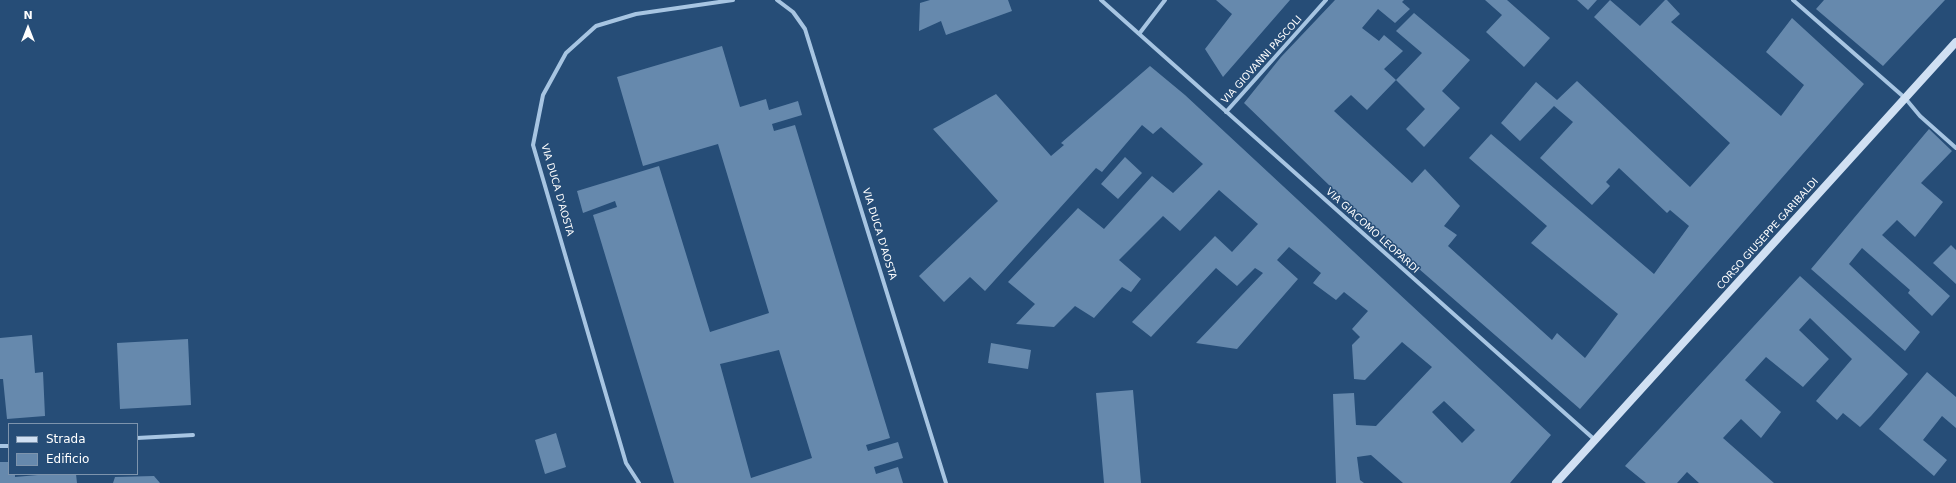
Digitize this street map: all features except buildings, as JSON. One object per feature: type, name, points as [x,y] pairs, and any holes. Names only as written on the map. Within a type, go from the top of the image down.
[{"type":"street","name":"VIA DUCA D'AOSTA","points":[[639,483],[626,463],[533,145],[543,95],[566,53],[596,26],[636,14],[733,0]]},
{"type":"street","name":"VIA DUCA D'AOSTA","points":[[777,0],[793,12],[805,29],[946,483]]},
{"type":"street","name":"VIA GIACOMO LEOPARDI","points":[[1101,0],[1595,440]]},
{"type":"street","points":[[1139,34],[1165,0]]},
{"type":"street","name":"VIA GIOVANNI PASCOLI","points":[[1226,112],[1326,0]]},
{"type":"street","points":[[1794,0],[1905,98],[1920,116],[1956,148]]},
{"type":"street","name":"CORSO GIUSEPPE GARIBALDI","points":[[1595,440],[1956,42]]},
{"type":"street","points":[[138,438],[193,435]]},
{"type":"street","points":[[1556,483],[1595,440]]}]
